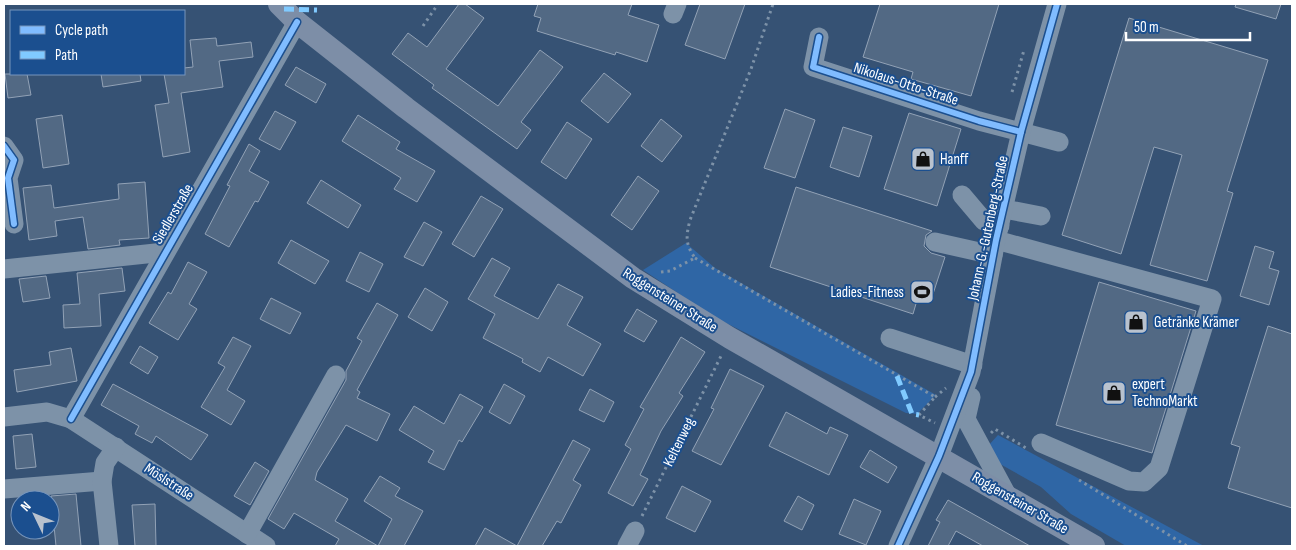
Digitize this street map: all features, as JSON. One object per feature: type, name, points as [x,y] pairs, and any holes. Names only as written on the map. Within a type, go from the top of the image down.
[{"type":"main road","name":"Roggensteiner Straße","points":[[279,4],[297,22],[406,108],[640,277],[730,338],[1094,546]]},
{"type":"street","name":"Johann-G.-Gutenberg-Straße","points":[[898,546],[939,456],[972,369],[998,232],[1021,132],[1057,4]]},
{"type":"street","name":"Siedlerstraße","points":[[71,419],[297,22]]},
{"type":"street","name":"Nikolaus-Otto-Straße","points":[[819,37],[813,67],[979,121],[1021,132]]},
{"type":"street","points":[[1021,132],[1059,142]]},
{"type":"street","points":[[4,146],[14,160],[8,178],[14,224]]},
{"type":"street","points":[[962,195],[984,221],[998,232],[1212,299],[1159,468],[1144,482],[1129,481],[1035,446]]},
{"type":"street","points":[[935,242],[998,232],[1041,216]]},
{"type":"street","name":"Siedlerstraße","points":[[4,269],[165,252]]},
{"type":"street","points":[[890,338],[924,344],[972,369],[972,391],[966,419],[1007,495]]},
{"type":"street","points":[[247,534],[336,375]]},
{"type":"street","points":[[4,416],[47,412],[71,419]]},
{"type":"street","name":"Möslstraße","points":[[71,419],[266,546]]},
{"type":"street","points":[[109,546],[102,481],[105,463],[116,447]]},
{"type":"street","points":[[4,490],[102,481]]},
{"type":"path","points":[[423,26],[438,4]]},
{"type":"path","points":[[773,4],[751,69],[690,220],[686,238],[688,247],[695,258],[935,397],[919,415],[949,431]]},
{"type":"path","points":[[640,277],[670,270],[695,258]]},
{"type":"path","points":[[978,444],[995,430],[1035,446]]},
{"type":"path","points":[[1071,475],[1155,529],[1187,546]]},
{"type":"shaded area","points":[[686,243],[715,268],[936,395],[917,414],[906,413],[714,317],[643,270]]},
{"type":"shaded area","points":[[998,435],[1204,546],[1126,546],[1071,514],[1041,487],[1000,464],[988,446]]},
{"type":"building","points":[[459,4],[465,4],[484,18],[446,69],[498,106],[540,50],[563,67],[521,122],[531,130],[517,149],[432,88],[434,85],[392,54],[408,33],[427,47]]},
{"type":"building","points":[[538,4],[632,4],[628,15],[659,25],[647,62],[616,52],[615,55],[537,31],[541,18],[534,16]]},
{"type":"building","points":[[700,4],[745,4],[725,59],[685,45]]},
{"type":"building","points":[[880,4],[999,4],[971,96],[911,79],[913,72],[863,57]]},
{"type":"building","points":[[1236,4],[1281,4],[1276,19],[1235,7]]},
{"type":"building","points":[[1129,18],[1268,60],[1227,191],[1233,193],[1207,281],[1150,265],[1182,155],[1154,147],[1121,254],[1062,235]]},
{"type":"building","points":[[216,38],[217,46],[251,42],[253,57],[219,61],[223,87],[181,93],[190,152],[163,157],[155,105],[169,103],[164,75],[185,75],[185,68],[193,67],[190,40]]},
{"type":"building","points":[[296,67],[326,84],[316,103],[285,85]]},
{"type":"building","points":[[604,73],[631,94],[608,123],[581,101]]},
{"type":"building","points":[[5,74],[27,75],[31,95],[8,98]]},
{"type":"building","points":[[101,75],[140,75],[141,81],[103,87]]},
{"type":"building","points":[[785,109],[815,120],[795,178],[764,168]]},
{"type":"building","points":[[275,111],[296,122],[280,150],[259,139]]},
{"type":"building","name":"Hanff","points":[[909,113],[961,129],[937,206],[884,189]]},
{"type":"building","points":[[62,115],[69,164],[43,168],[36,119]]},
{"type":"building","points":[[358,115],[400,142],[396,149],[435,171],[417,202],[394,189],[401,178],[342,141]]},
{"type":"building","points":[[661,119],[682,136],[662,162],[641,146]]},
{"type":"building","points":[[567,122],[592,139],[566,179],[541,162]]},
{"type":"building","points":[[843,127],[872,136],[859,177],[830,167]]},
{"type":"building","points":[[249,144],[260,151],[249,171],[269,182],[258,202],[255,201],[229,247],[205,234],[230,186],[227,185]]},
{"type":"building","points":[[638,176],[659,191],[632,230],[611,215]]},
{"type":"building","points":[[321,180],[361,205],[348,228],[307,203]]},
{"type":"building","points":[[145,182],[149,238],[119,240],[120,245],[88,249],[83,217],[55,221],[57,236],[29,240],[23,188],[51,185],[54,208],[119,199],[118,184]]},
{"type":"building","points":[[796,187],[932,231],[926,235],[924,246],[931,253],[945,257],[933,294],[920,290],[913,314],[770,267]]},
{"type":"building","points":[[481,196],[503,209],[474,257],[452,244]]},
{"type":"building","points":[[424,222],[442,232],[423,266],[404,257]]},
{"type":"building","points":[[291,240],[329,261],[315,284],[278,263]]},
{"type":"building","points":[[1255,246],[1274,252],[1269,268],[1279,271],[1269,305],[1240,296]]},
{"type":"building","points":[[360,252],[383,264],[369,292],[346,281]]},
{"type":"building","points":[[492,258],[510,268],[494,296],[538,319],[558,284],[583,297],[567,325],[601,344],[583,376],[548,357],[540,372],[522,362],[523,359],[483,338],[495,314],[468,299]]},
{"type":"building","points":[[188,262],[207,272],[189,304],[197,309],[178,340],[149,323],[168,292],[171,294]]},
{"type":"building","points":[[122,268],[125,291],[99,294],[101,326],[64,328],[63,305],[80,304],[77,273]]},
{"type":"building","points":[[46,276],[50,298],[23,302],[19,279]]},
{"type":"building","points":[[1099,282],[1196,311],[1152,453],[1056,425]]},
{"type":"building","points":[[425,288],[448,302],[432,331],[408,317]]},
{"type":"building","points":[[271,298],[301,313],[290,334],[260,319]]},
{"type":"building","points":[[377,303],[398,315],[357,390],[360,392],[357,398],[390,414],[377,441],[346,425],[317,472],[315,480],[348,499],[335,521],[378,546],[335,546],[339,539],[294,513],[284,529],[268,519],[346,380],[346,371],[362,341],[357,338]]},
{"type":"building","points":[[637,309],[657,321],[644,342],[624,331]]},
{"type":"building","points":[[1268,326],[1292,334],[1292,508],[1228,488],[1240,447],[1231,444]]},
{"type":"building","points":[[233,337],[251,346],[227,390],[245,401],[231,425],[201,407],[225,367],[218,363]]},
{"type":"building","points":[[681,337],[705,352],[679,393],[683,396],[661,431],[640,475],[648,479],[633,506],[608,493],[631,449],[625,445],[644,409],[640,407]]},
{"type":"building","points":[[140,346],[158,357],[148,374],[130,363]]},
{"type":"building","points":[[71,348],[77,381],[17,392],[14,370],[51,365],[49,352]]},
{"type":"building","points":[[730,369],[764,386],[721,465],[692,451],[714,409],[711,408]]},
{"type":"building","points":[[113,384],[208,435],[191,460],[156,436],[152,443],[135,434],[139,426],[101,405]]},
{"type":"building","points":[[504,384],[525,396],[510,424],[489,412]]},
{"type":"building","points":[[590,389],[614,402],[604,422],[579,410]]},
{"type":"building","points":[[460,394],[483,407],[462,442],[459,440],[444,470],[428,462],[434,451],[399,430],[414,406],[444,424]]},
{"type":"building","points":[[786,412],[827,434],[830,427],[848,435],[829,475],[769,446]]},
{"type":"building","points":[[32,434],[36,467],[16,469],[13,436]]},
{"type":"building","points":[[573,440],[590,449],[573,480],[581,485],[561,523],[557,521],[542,546],[517,546]]},
{"type":"building","points":[[870,450],[897,467],[888,483],[860,467]]},
{"type":"building","points":[[255,462],[269,471],[250,505],[234,496]]},
{"type":"building","points":[[380,476],[400,488],[395,496],[423,511],[404,546],[378,546],[392,519],[364,501]]},
{"type":"building","points":[[682,486],[711,501],[695,532],[666,518]]},
{"type":"building","points":[[76,494],[81,546],[56,546],[55,540],[60,540],[60,495]]},
{"type":"building","points":[[798,496],[814,505],[802,530],[784,521]]},
{"type":"building","points":[[854,499],[881,511],[866,545],[839,534]]},
{"type":"building","points":[[948,500],[1030,546],[983,546],[956,531],[948,546],[928,546],[940,522],[936,520]]},
{"type":"building","points":[[155,504],[156,546],[135,546],[132,505]]},
{"type":"building","points":[[485,528],[517,546],[475,546]]},
{"type":"marked path","points":[[284,9],[317,10]]},
{"type":"marked path","points":[[897,376],[912,414],[919,415]]},
{"type":"cycle path","points":[[898,546],[939,456],[971,372],[996,240],[1021,132],[1057,4]]},
{"type":"cycle path","points":[[71,419],[297,22]]},
{"type":"cycle path","points":[[819,37],[813,67],[979,121],[1021,132]]},
{"type":"cycle path","points":[[4,146],[14,160],[8,178],[14,224]]},
{"type":"place","name":"Hanff","points":[[923,159]]},
{"type":"place","name":"Ladies-Fitness","points":[[922,292]]},
{"type":"place","name":"Getränke Krämer","points":[[1136,322]]},
{"type":"place","name":"expert TechnoMarkt","points":[[1114,393]]}]
